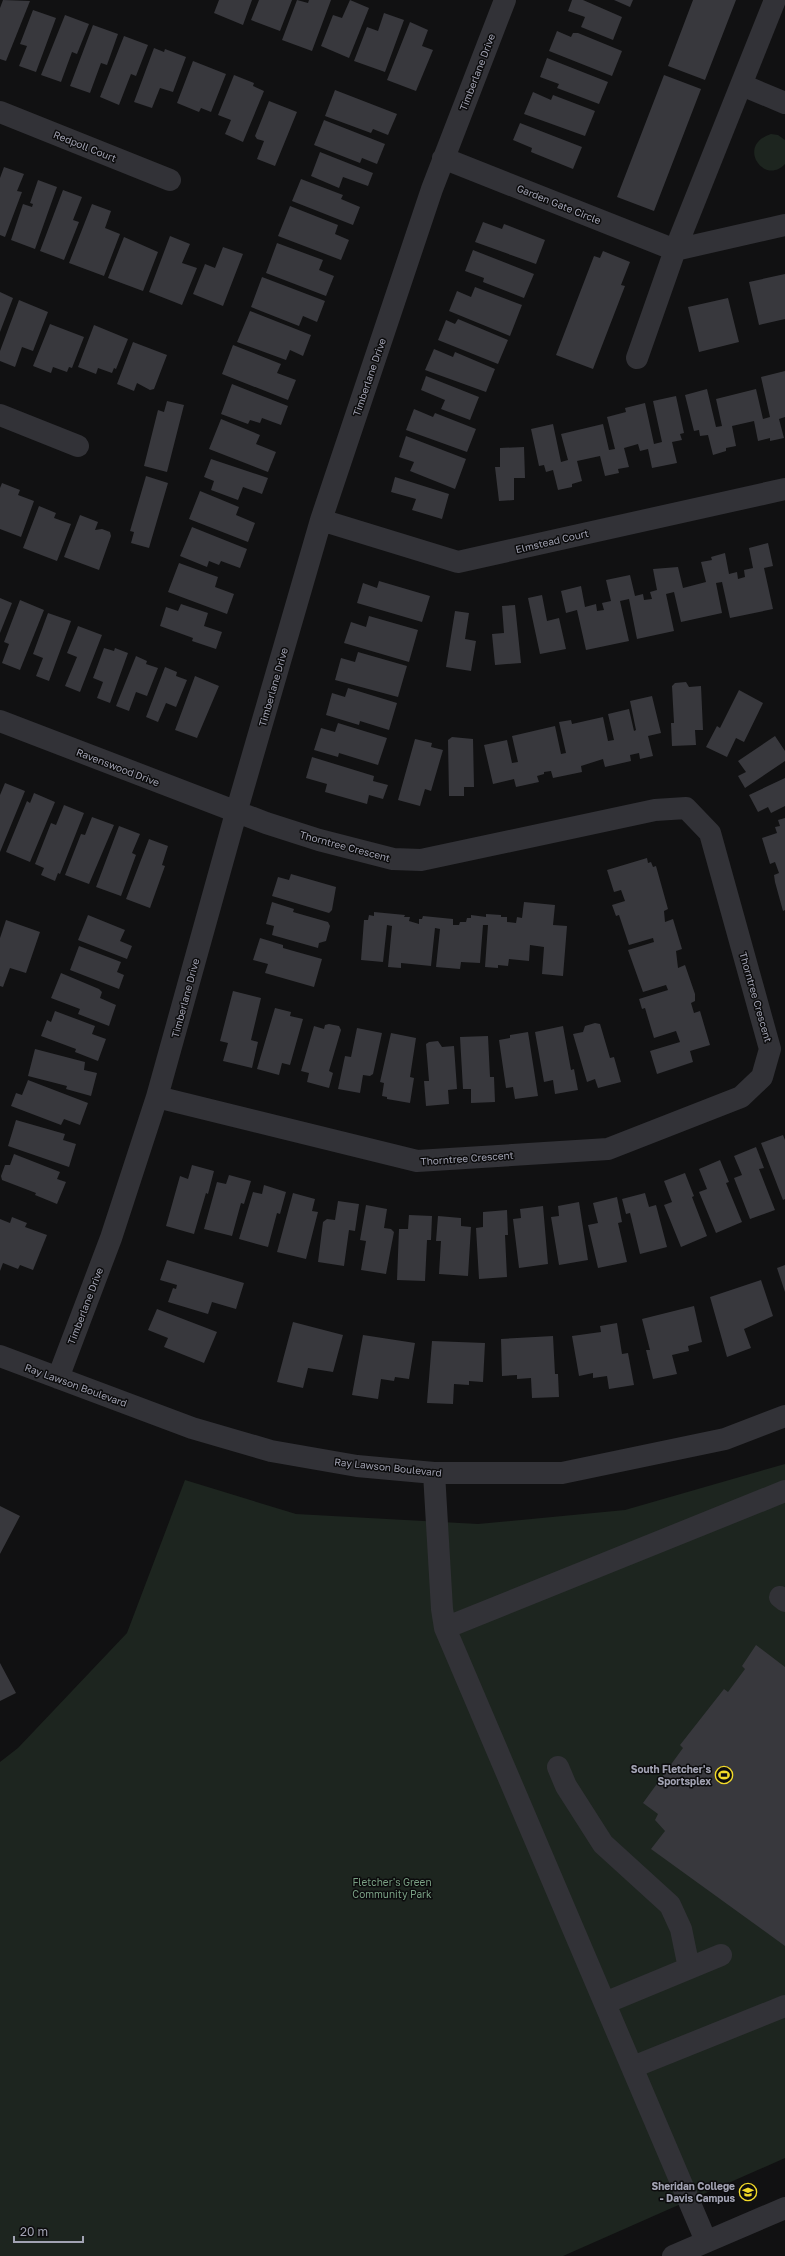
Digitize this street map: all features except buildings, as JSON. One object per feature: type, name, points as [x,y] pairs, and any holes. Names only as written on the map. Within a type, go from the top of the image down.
[{"type":"street","name":"Timberlane Drive","points":[[58,1378],[111,1238],[157,1097],[236,813],[321,520],[444,158],[503,0]]},
{"type":"street","points":[[637,358],[675,250],[776,0]]},
{"type":"street","points":[[742,85],[785,103]]},
{"type":"street","name":"Redpoll Court","points":[[0,112],[170,180]]},
{"type":"street","name":"Garden Gate Circle","points":[[444,158],[675,250]]},
{"type":"street","points":[[675,250],[785,225]]},
{"type":"street","points":[[0,415],[78,446]]},
{"type":"street","name":"Elmstead Court","points":[[321,520],[458,562],[785,490]]},
{"type":"street","name":"Ravenswood Drive","points":[[0,721],[236,813]]},
{"type":"street","name":"Thorntree Crescent","points":[[157,1097],[417,1161],[608,1149],[741,1097],[762,1077],[770,1049],[710,833],[686,808],[654,810],[421,860],[393,860],[319,840],[236,813]]},
{"type":"street","name":"Ray Lawson Boulevard","points":[[0,1356],[192,1428],[271,1451],[357,1466],[434,1473],[562,1473],[725,1439],[785,1416]]},
{"type":"street","points":[[434,1473],[442,1609],[445,1628],[706,2241]]},
{"type":"street","points":[[445,1628],[785,1491]]},
{"type":"street","points":[[558,1767],[566,1786],[602,1844],[670,1905],[681,1929],[689,1968]]},
{"type":"street","points":[[605,2003],[721,1954]]},
{"type":"street","points":[[632,2067],[785,2006]]},
{"type":"street","points":[[673,2256],[785,2208]]},
{"type":"green space","points":[[771,134],[778,135],[785,140],[785,164],[777,170],[769,170],[762,167],[757,162],[754,155],[755,147],[760,140]]},
{"type":"green space","name":"Fletcher's Green Community Park","points":[[785,1464],[785,2158],[563,2256],[0,2256],[0,1762],[18,1748],[127,1633],[185,1480],[296,1514],[478,1524],[625,1510]]},
{"type":"place","name":"South Fletcher's Sportsplex","points":[[724,1775]]},
{"type":"place","name":"Sheridan College - Davis Campus","points":[[748,2192]]}]
